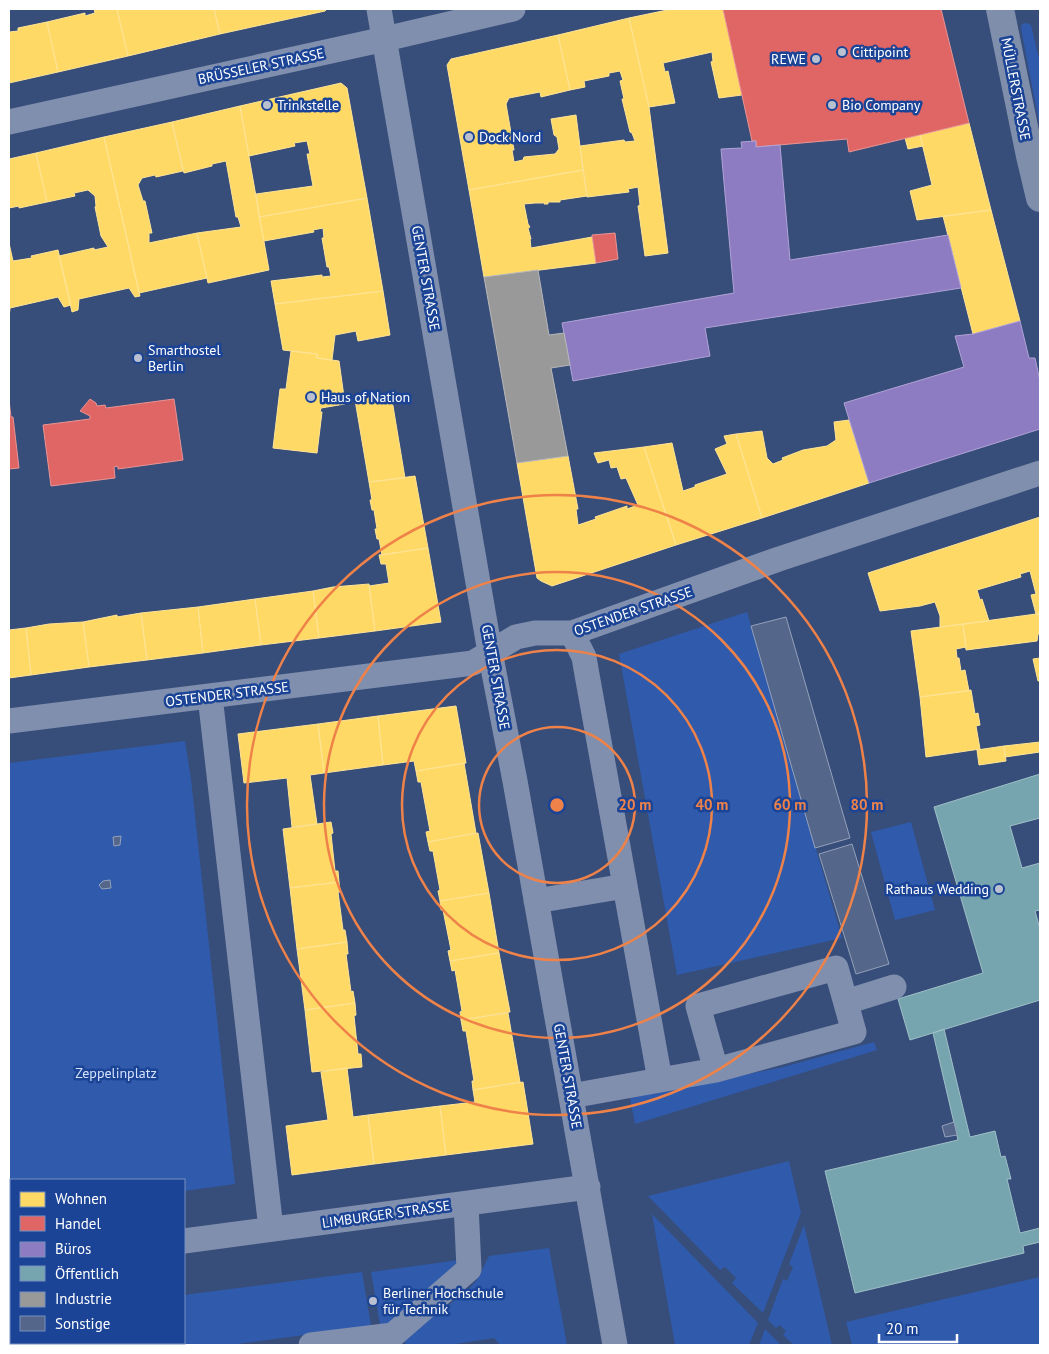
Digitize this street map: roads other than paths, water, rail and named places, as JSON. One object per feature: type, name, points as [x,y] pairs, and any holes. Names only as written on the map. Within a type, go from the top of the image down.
[{"type":"main road","name":"MÜLLERSTRASSE","points":[[1000,9],[1040,198]]},
{"type":"street","name":"GENTER STRASSE","points":[[379,9],[490,652],[515,781],[615,1345]]},
{"type":"street","name":"BRÜSSELER STRASSE","points":[[9,122],[513,9]]},
{"type":"street","name":"OSTENDER STRASSE","points":[[9,721],[473,663],[516,637],[535,633],[572,633],[779,559],[1040,473]]},
{"type":"street","points":[[572,633],[585,663],[660,1080]]},
{"type":"street","points":[[210,696],[271,1229]]},
{"type":"street","points":[[536,901],[625,886]]},
{"type":"street","points":[[571,1096],[716,1070],[854,1032],[836,968],[698,1006],[716,1070]]},
{"type":"street","points":[[846,1002],[894,987]]},
{"type":"street","name":"LIMBURGER STRASSE","points":[[185,1241],[588,1187]]},
{"type":"street","points":[[311,1345],[393,1335],[469,1269],[466,1204]]},
{"type":"place","name":"Cittipoint","points":[[842,52]]},
{"type":"place","name":"REWE","points":[[816,59]]},
{"type":"place","name":"Trinkstelle","points":[[267,105]]},
{"type":"place","name":"Bio Company","points":[[832,105]]},
{"type":"place","name":"Dock Nord","points":[[469,137]]},
{"type":"place","name":"Smarthostel Berlin","points":[[138,358]]},
{"type":"place","name":"Haus of Nation","points":[[311,397]]},
{"type":"place","name":"Rathaus Wedding","points":[[999,889]]},
{"type":"place","name":"Berliner Hochschule für Technik","points":[[373,1301]]},
{"type":"park label","name":"Zeppelinplatz","points":[[116,1073]]}]
